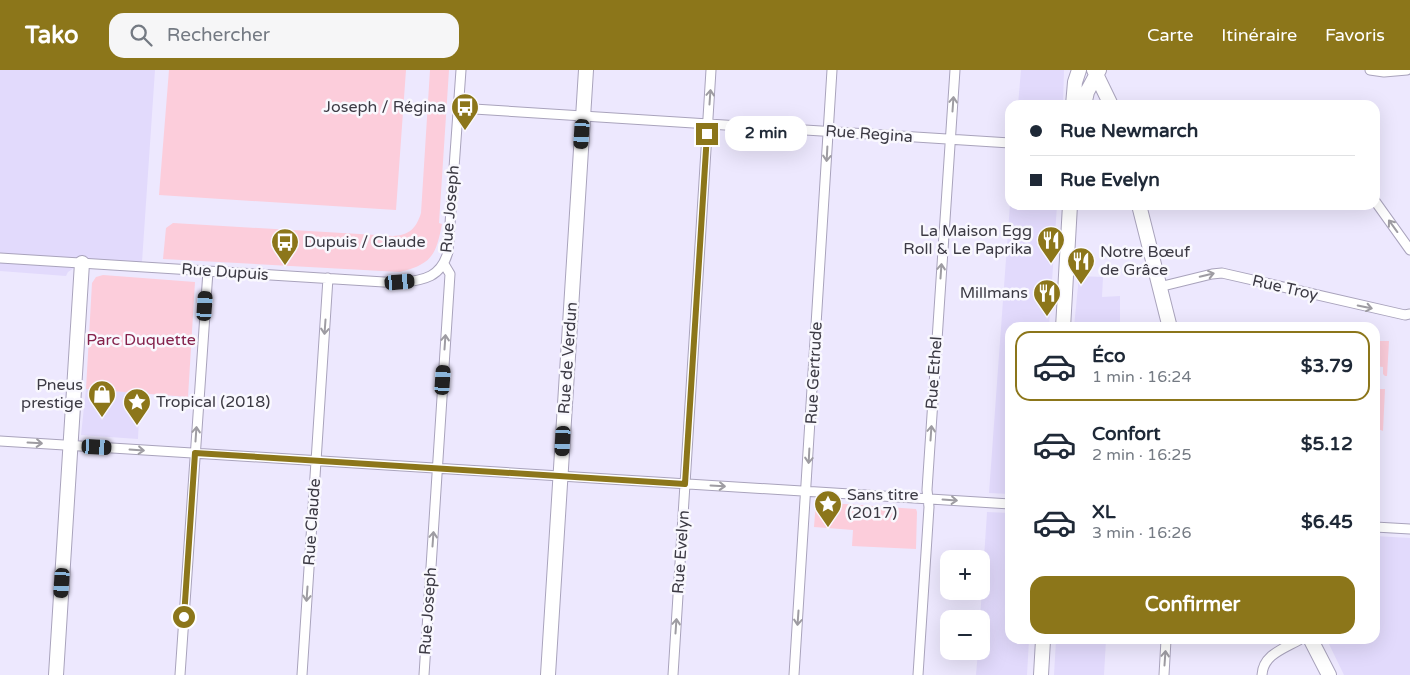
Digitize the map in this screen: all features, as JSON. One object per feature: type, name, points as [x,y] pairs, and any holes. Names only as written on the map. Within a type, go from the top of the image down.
[{"type":"street","name":"Rue Joseph","points":[[424,675],[450,274],[444,264],[448,252],[460,70]]},
{"type":"street","name":"Rue de Verdun","points":[[548,675],[586,70]]},
{"type":"street","name":"Rue Evelyn","points":[[673,675],[711,70]]},
{"type":"street","name":"Rue Gertrude","points":[[794,675],[832,70]]},
{"type":"street","name":"Rue Ethel","points":[[918,675],[929,507],[927,490],[955,70]]},
{"type":"street","points":[[1073,100],[1075,82],[1079,70]]},
{"type":"street","points":[[1370,70],[1384,72],[1407,70]]},
{"type":"street","points":[[1085,100],[1096,71]]},
{"type":"street","points":[[1096,71],[1109,100]]},
{"type":"street","name":"Rue Regina","points":[[458,108],[1005,142]]},
{"type":"street","points":[[1380,208],[1410,250]]},
{"type":"street","points":[[1062,322],[1070,210]]},
{"type":"street","points":[[1140,210],[1169,322]]},
{"type":"street","name":"Rue Dupuis","points":[[0,258],[400,282],[414,281],[435,274],[444,264]]},
{"type":"street","points":[[56,675],[82,263]]},
{"type":"street","points":[[180,675],[208,271]]},
{"type":"street","name":"Rue Troy","points":[[1160,287],[1212,274],[1222,274],[1348,303],[1405,315],[1410,314]]},
{"type":"street","name":"Rue Claude","points":[[302,675],[328,278]]},
{"type":"street","points":[[0,441],[1005,504]]},
{"type":"street","points":[[1380,527],[1410,529]]},
{"type":"street","points":[[1040,675],[1043,644]]},
{"type":"street","points":[[1164,675],[1166,644]]},
{"type":"street","points":[[1262,675],[1265,661],[1276,652],[1291,644]]},
{"type":"street","points":[[1313,644],[1329,675]]},
{"type":"shaded area","points":[[0,70],[155,70],[142,262],[82,263],[68,272],[66,276],[0,271]]},
{"type":"shaded area","points":[[1021,70],[1064,70],[1063,100],[1018,100]]},
{"type":"shaded area","points":[[1010,210],[1057,210],[1049,322],[1005,322],[1005,494],[989,493]]},
{"type":"shaded area","points":[[1079,276],[1103,277],[1102,297],[1120,296],[1120,322],[1074,322]]},
{"type":"shaded area","points":[[86,389],[140,393],[138,439],[81,435]]},
{"type":"shaded area","points":[[987,512],[1005,513],[1005,644],[1029,644],[1027,675],[976,675],[977,660],[990,660],[990,610],[981,610],[981,600],[990,600],[990,550],[985,550]]},
{"type":"shaded area","points":[[1380,536],[1410,538],[1410,675],[1344,675],[1329,644],[1380,644]]},
{"type":"shaded area","points":[[1056,644],[1106,644],[1104,675],[1054,675]]},
{"type":"green space","points":[[169,70],[406,70],[396,210],[159,195]]},
{"type":"green space","points":[[430,70],[449,70],[439,223],[442,224],[435,251],[426,261],[411,269],[400,272],[163,259],[166,228],[173,223],[393,236],[408,233],[417,223],[421,213]]},
{"type":"green space","name":"Parc Duquette","points":[[103,275],[195,282],[188,397],[86,389],[92,283],[96,277]]},
{"type":"green space","points":[[1380,341],[1389,341],[1387,376],[1383,374],[1383,367],[1380,367]]},
{"type":"green space","points":[[1380,389],[1385,389],[1383,431],[1380,430]]},
{"type":"green space","points":[[816,502],[916,509],[916,549],[852,546],[853,530],[814,527]]},
{"type":"place","name":"Joseph / Régina","points":[[465,131]]},
{"type":"place","name":"La Maison Egg Roll & Le Paprika","points":[[1051,264]]},
{"type":"place","name":"Dupuis / Claude","points":[[285,266]]},
{"type":"place","name":"Notre Bœuf de Grâce","points":[[1081,285]]},
{"type":"place","name":"Millmans","points":[[1047,317]]},
{"type":"place","name":"Pneus prestige","points":[[102,418]]},
{"type":"place","name":"Tropical (2018)","points":[[137,426]]},
{"type":"place","name":"Sans titre (2017)","points":[[828,528]]},
{"type":"route","points":[[184,617],[195,453],[685,484],[707,134]]}]
